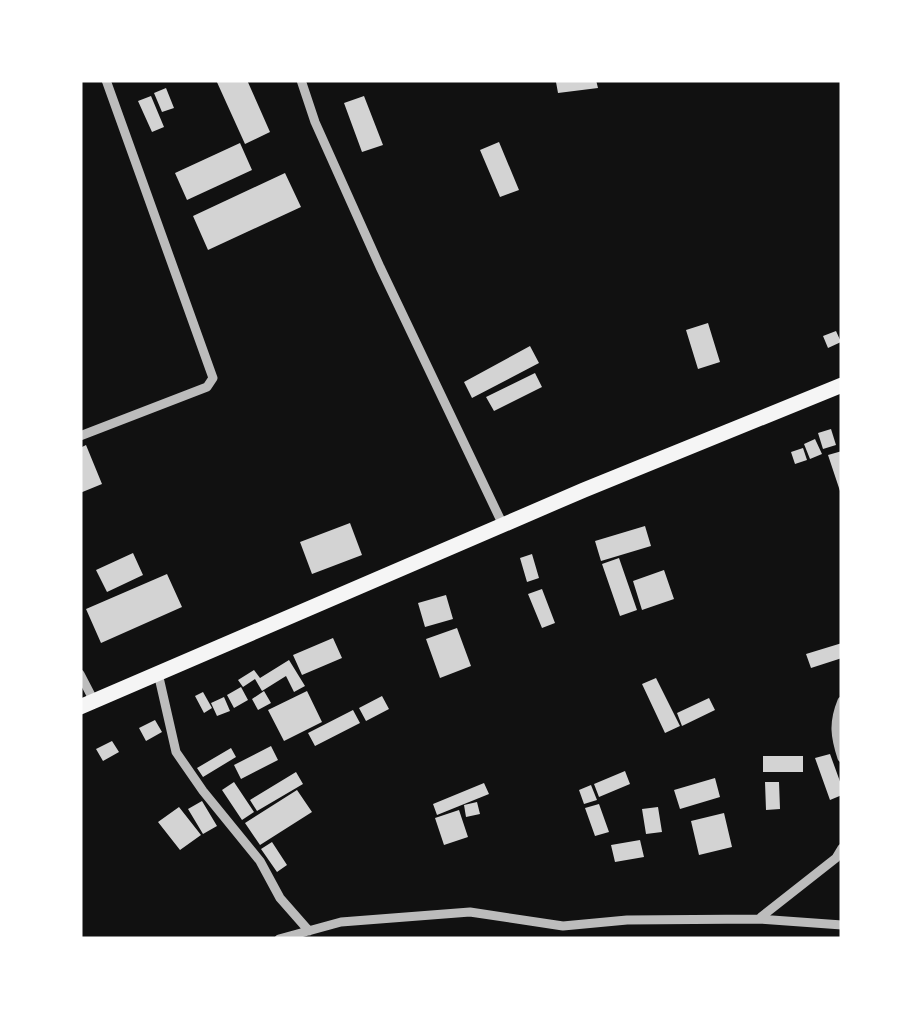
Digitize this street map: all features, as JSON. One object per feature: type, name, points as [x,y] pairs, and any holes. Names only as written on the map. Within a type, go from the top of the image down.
[{"type":"main road","points":[[87,704],[842,385]]},
{"type":"street","points":[[80,436],[207,387],[213,378],[106,80]]},
{"type":"street","points":[[301,80],[315,122],[380,266],[503,525]]},
{"type":"street","points":[[80,674],[87,704]]},
{"type":"street","points":[[158,674],[176,752],[260,861],[280,898],[309,931]]},
{"type":"street","points":[[842,701],[835,737],[842,758]]},
{"type":"street","points":[[760,918],[836,858],[842,848]]},
{"type":"street","points":[[278,939],[341,922],[470,912],[563,926],[627,920],[760,918],[842,925]]},
{"type":"building","points":[[216,80],[247,80],[270,132],[245,144]]},
{"type":"building","points":[[596,80],[598,88],[558,93],[556,82]]},
{"type":"building","points":[[166,88],[174,108],[162,112],[154,93]]},
{"type":"building","points":[[151,96],[164,127],[152,132],[138,101]]},
{"type":"building","points":[[364,96],[383,145],[362,152],[344,103]]},
{"type":"building","points":[[499,142],[519,190],[500,197],[480,150]]},
{"type":"building","points":[[240,143],[252,170],[187,200],[175,173]]},
{"type":"building","points":[[285,173],[301,207],[208,250],[193,216]]},
{"type":"building","points":[[708,323],[720,362],[698,369],[686,330]]},
{"type":"building","points":[[836,331],[841,342],[828,348],[823,336]]},
{"type":"building","points":[[530,346],[539,363],[472,398],[464,382]]},
{"type":"building","points":[[535,373],[542,387],[494,411],[486,397]]},
{"type":"building","points":[[831,429],[836,445],[823,449],[818,433]]},
{"type":"building","points":[[815,439],[822,454],[810,459],[804,444]]},
{"type":"building","points":[[86,445],[102,484],[80,493],[80,448]]},
{"type":"building","points":[[803,448],[807,460],[795,464],[791,452]]},
{"type":"building","points":[[842,451],[842,493],[841,494],[828,455]]},
{"type":"building","points":[[350,523],[362,555],[312,574],[300,542]]},
{"type":"building","points":[[645,526],[651,546],[601,561],[595,541]]},
{"type":"building","points":[[133,553],[143,575],[107,592],[96,570]]},
{"type":"building","points":[[532,554],[539,578],[527,582],[520,558]]},
{"type":"building","points":[[619,558],[637,610],[620,616],[602,564]]},
{"type":"building","points":[[664,570],[674,599],[642,610],[633,581]]},
{"type":"building","points":[[167,574],[182,607],[101,643],[86,609]]},
{"type":"building","points":[[542,589],[555,623],[542,628],[528,594]]},
{"type":"building","points":[[446,595],[453,619],[425,627],[418,603]]},
{"type":"building","points":[[457,628],[471,666],[440,678],[426,639]]},
{"type":"building","points":[[333,638],[342,658],[302,675],[293,655]]},
{"type":"building","points":[[842,643],[842,658],[811,668],[806,654]]},
{"type":"building","points":[[289,660],[305,686],[294,692],[286,676],[262,691],[255,679],[243,687],[238,680],[254,670],[260,678]]},
{"type":"building","points":[[656,678],[680,726],[665,733],[642,684]]},
{"type":"building","points":[[241,687],[248,700],[234,708],[227,695]]},
{"type":"building","points":[[264,691],[271,703],[258,710],[252,699]]},
{"type":"building","points":[[307,691],[322,722],[284,741],[268,710]]},
{"type":"building","points":[[203,692],[212,708],[204,713],[195,696]]},
{"type":"building","points":[[382,696],[389,709],[366,721],[359,708]]},
{"type":"building","points":[[224,697],[230,711],[217,716],[211,703]]},
{"type":"building","points":[[709,698],[715,710],[682,726],[677,713]]},
{"type":"building","points":[[353,710],[360,723],[315,746],[308,733]]},
{"type":"building","points":[[155,720],[162,732],[146,741],[139,728]]},
{"type":"building","points":[[112,741],[119,752],[103,761],[96,749]]},
{"type":"building","points":[[271,746],[278,760],[241,779],[234,765]]},
{"type":"building","points":[[231,748],[236,757],[203,777],[197,768]]},
{"type":"building","points":[[830,754],[842,795],[830,800],[815,758]]},
{"type":"building","points":[[763,756],[803,756],[803,772],[763,772]]},
{"type":"building","points":[[625,771],[630,784],[599,797],[594,784]]},
{"type":"building","points":[[296,772],[303,784],[257,811],[250,800]]},
{"type":"building","points":[[715,778],[720,797],[680,809],[674,790]]},
{"type":"building","points":[[234,782],[254,812],[242,820],[222,790]]},
{"type":"building","points":[[765,782],[779,782],[780,809],[766,810]]},
{"type":"building","points":[[484,783],[489,794],[437,815],[433,804]]},
{"type":"building","points":[[591,785],[597,800],[584,804],[579,790]]},
{"type":"building","points":[[297,790],[312,812],[260,845],[245,823]]},
{"type":"building","points":[[202,801],[217,826],[203,834],[188,809]]},
{"type":"building","points":[[477,802],[480,814],[466,817],[464,805]]},
{"type":"building","points":[[599,804],[609,832],[595,836],[585,808]]},
{"type":"building","points":[[179,807],[201,835],[180,850],[158,822]]},
{"type":"building","points":[[658,807],[662,832],[646,834],[642,809]]},
{"type":"building","points":[[459,810],[468,837],[444,845],[435,818]]},
{"type":"building","points":[[724,813],[732,847],[699,855],[691,821]]},
{"type":"building","points":[[640,840],[644,857],[615,862],[611,845]]},
{"type":"building","points":[[272,842],[287,865],[277,872],[261,849]]}]
